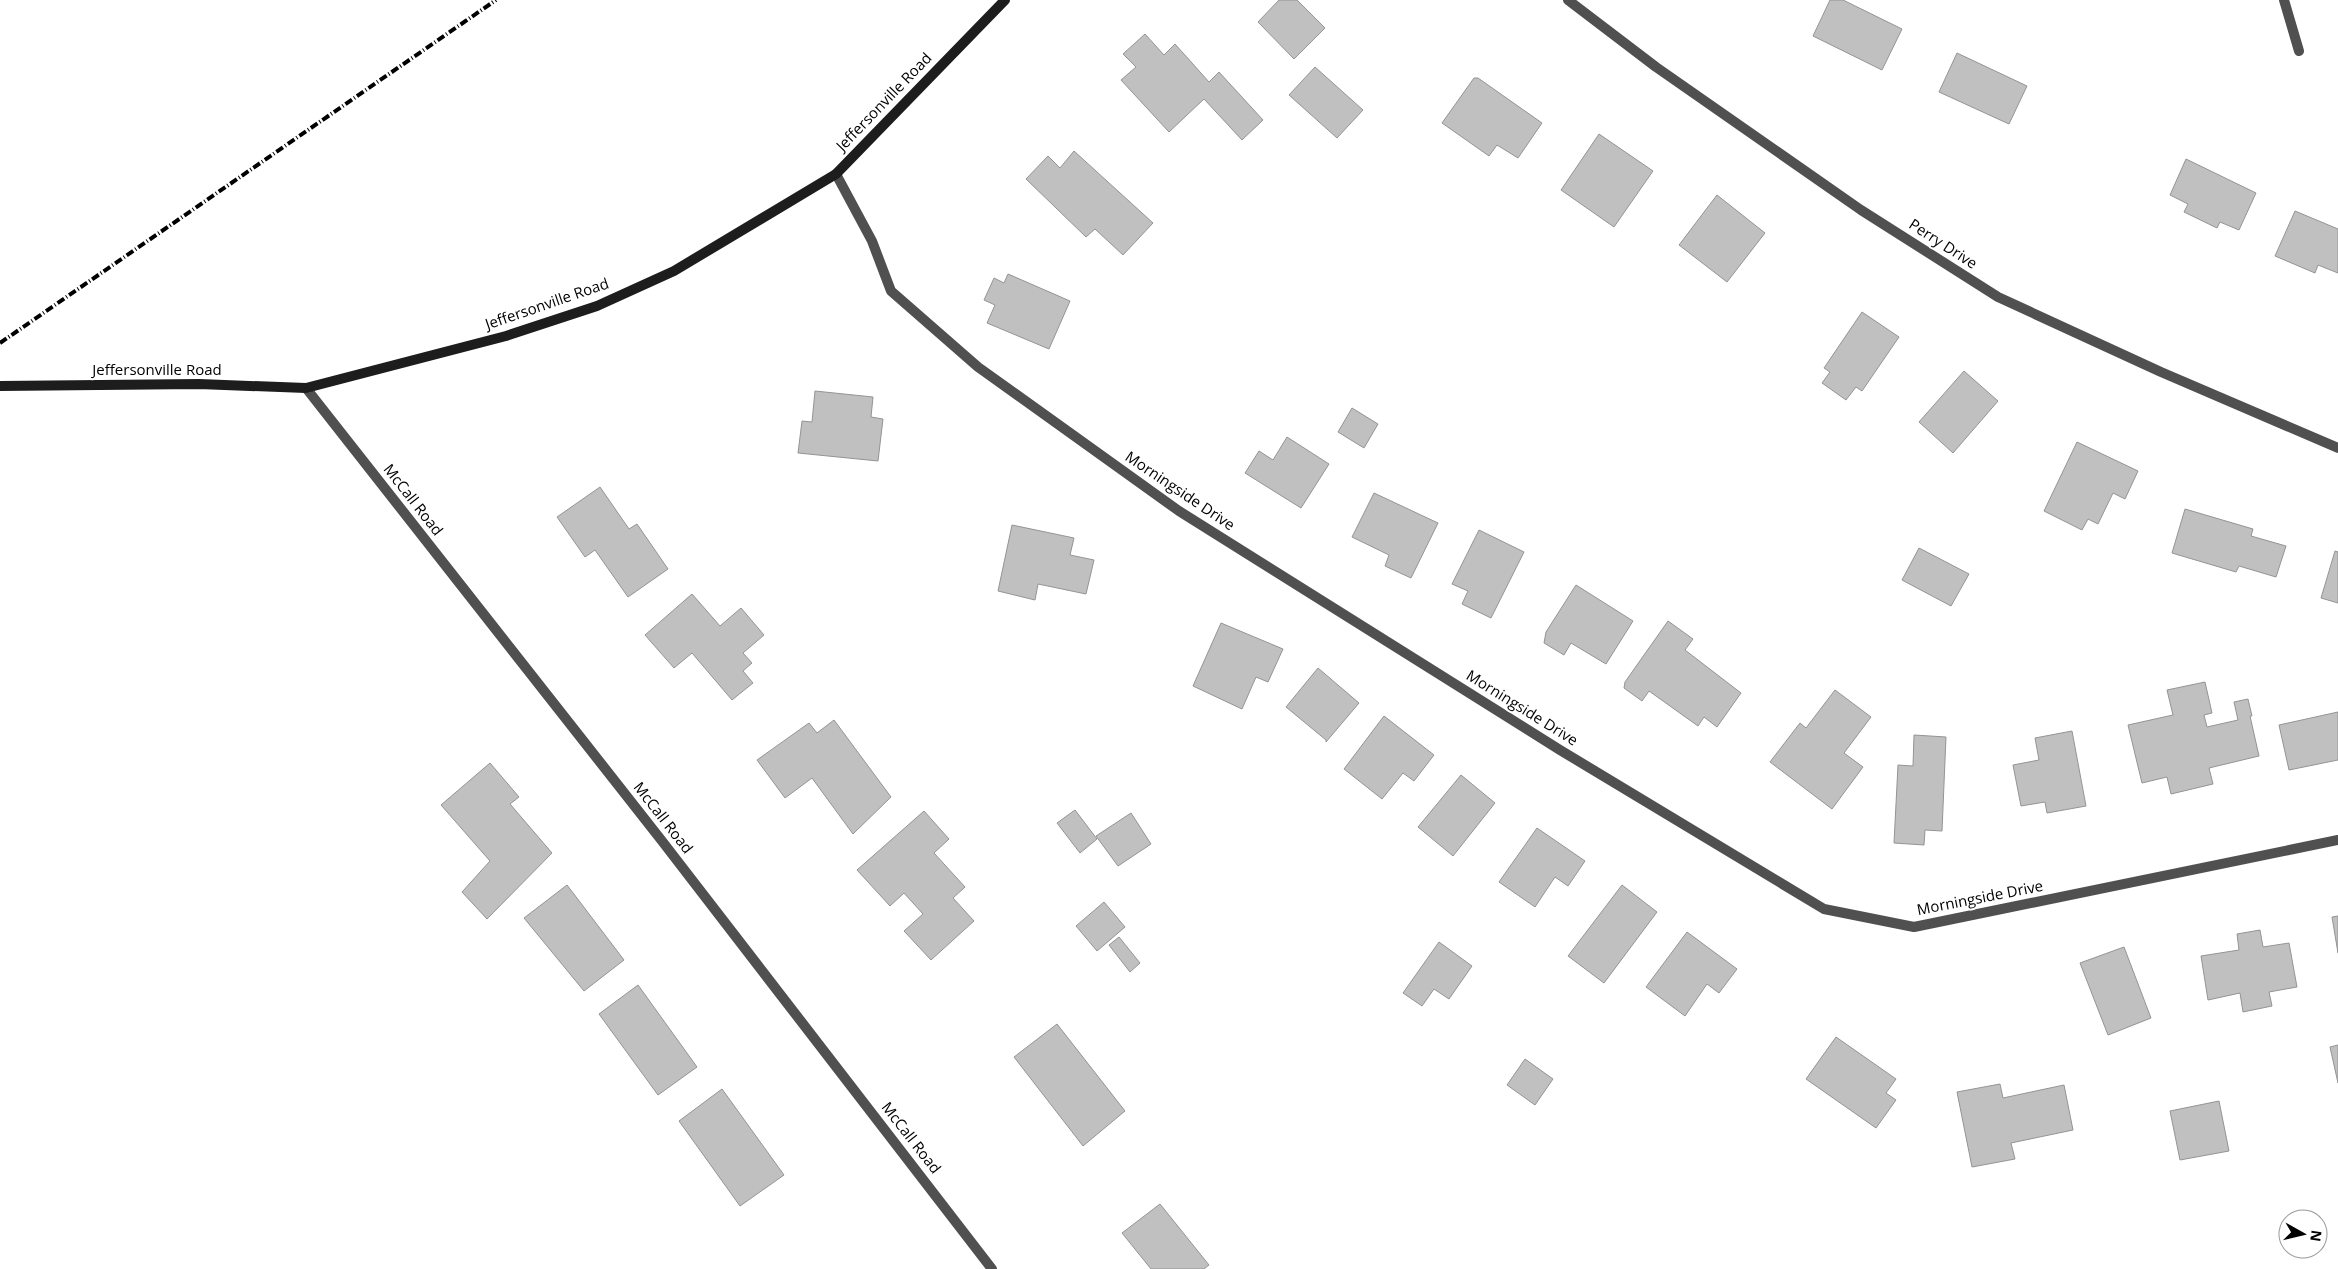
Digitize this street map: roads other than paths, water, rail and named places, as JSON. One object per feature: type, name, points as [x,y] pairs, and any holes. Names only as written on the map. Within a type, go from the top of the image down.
[{"type":"main road","name":"Jeffersonville Road","points":[[0,386],[199,384],[306,388],[506,336],[597,306],[674,271],[836,174],[1005,0]]},
{"type":"street","name":"Perry Drive","points":[[1568,0],[1656,67],[1837,193],[1998,297],[2161,372],[2338,448]]},
{"type":"street","points":[[2284,0],[2299,51]]},
{"type":"street","name":"Morningside Drive","points":[[836,174],[872,241],[892,291],[978,367],[1179,511],[1560,750],[1824,908],[1914,927],[2338,840]]},
{"type":"street","name":"McCall Road","points":[[306,388],[662,841],[992,1269]]},
{"type":"railway","points":[[0,343],[496,0]]}]
